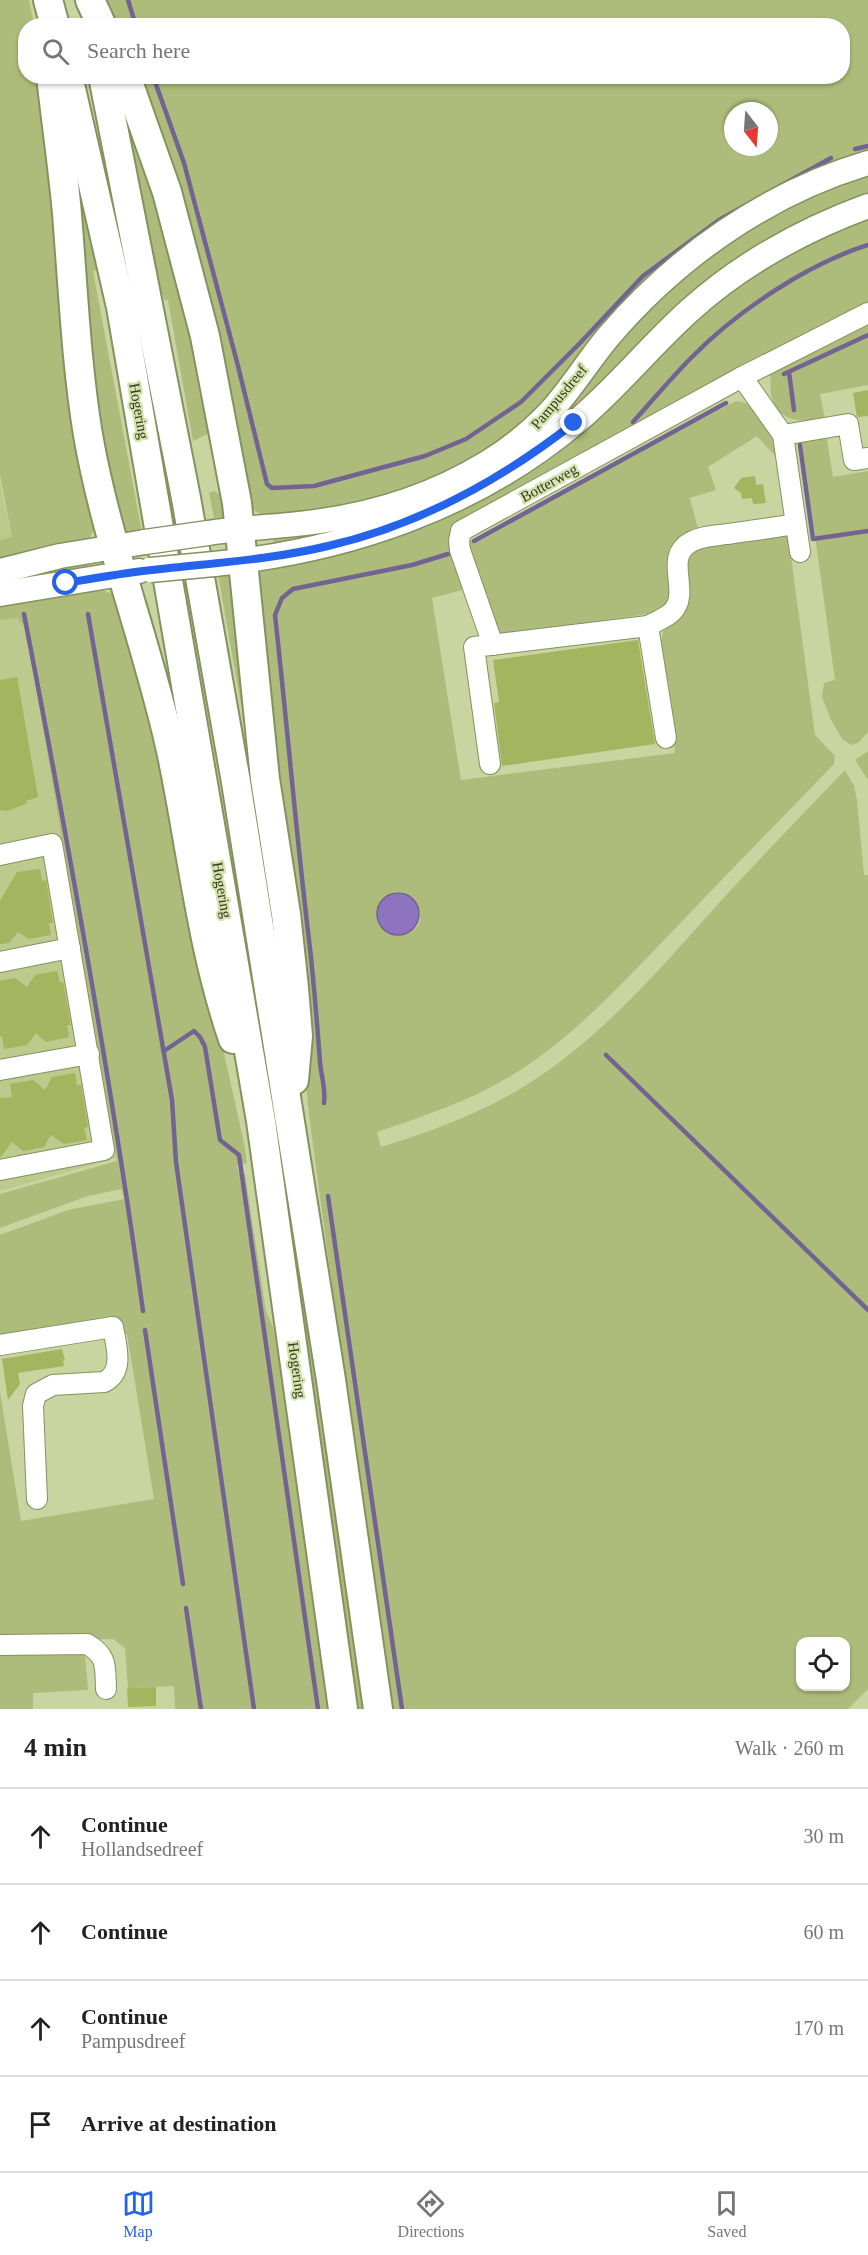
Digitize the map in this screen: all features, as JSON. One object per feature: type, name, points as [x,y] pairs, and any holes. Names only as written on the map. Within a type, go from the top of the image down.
[{"type":"highway","points":[[47,0],[47,18]]},
{"type":"highway","points":[[47,0],[53,18]]},
{"type":"highway","points":[[88,0],[90,18]]},
{"type":"highway","points":[[88,0],[98,18]]},
{"type":"highway","points":[[52,84],[67,212],[78,355],[88,435],[122,574],[151,670],[172,755],[194,886],[222,1006],[261,1121]]},
{"type":"highway","name":"Hogering","points":[[70,84],[121,307],[261,1121],[343,1709]]},
{"type":"highway","name":"Hogering","points":[[105,84],[186,498],[236,782],[331,1380],[378,1709]]},
{"type":"highway","points":[[129,84],[167,192],[205,336],[237,503],[265,778],[286,914],[294,988],[298,1036],[290,1127]]},
{"type":"main road","name":"Pampusdreef","points":[[0,571],[60,556],[115,546],[239,528],[320,522],[380,509],[438,489],[486,464],[519,441],[550,411],[637,305],[688,259],[731,227],[784,196],[868,163]]},
{"type":"main road","name":"Pampusdreef","points":[[0,594],[150,570],[243,561],[329,546],[421,515],[463,496],[540,450],[603,398],[688,312],[748,264],[822,224],[868,206]]},
{"type":"street","name":"Botterweg","points":[[493,645],[460,550],[461,531],[742,377],[868,314]]},
{"type":"street","points":[[742,377],[783,435],[800,552]]},
{"type":"street","points":[[783,435],[848,424],[854,460],[868,458]]},
{"type":"street","points":[[489,764],[474,647],[648,626],[666,617],[677,606],[680,591],[677,565],[679,554],[684,546],[701,538],[795,524]]},
{"type":"street","points":[[648,626],[666,738]]},
{"type":"street","points":[[0,855],[52,844],[104,1150],[0,1170]]},
{"type":"street","points":[[0,962],[70,948]]},
{"type":"street","points":[[0,1070],[89,1054]]},
{"type":"street","points":[[0,1345],[112,1326],[118,1363],[109,1379],[104,1382],[53,1385],[36,1394],[33,1406],[37,1499]]},
{"type":"street","points":[[0,1645],[87,1644],[99,1651],[105,1663],[106,1689]]},
{"type":"shaded area","points":[[0,0],[29,0],[33,18],[18,18],[18,84],[46,84],[96,525],[89,539],[0,564],[0,540],[12,537],[0,475]]},
{"type":"shaded area","points":[[106,0],[868,0],[868,158],[739,216],[522,432],[425,482],[352,506],[260,514],[248,506],[133,84],[850,84],[850,18],[112,18]]},
{"type":"shaded area","points":[[60,84],[97,254],[96,270],[93,271],[143,538],[119,541],[105,470]]},
{"type":"shaded area","points":[[117,84],[123,84],[217,424],[206,435],[193,441],[168,300],[165,300],[159,289]]},
{"type":"shaded area","points":[[868,168],[868,201],[805,227],[615,381],[468,488],[275,551],[272,531],[461,485],[616,336],[733,232]]},
{"type":"shaded area","points":[[868,212],[868,309],[462,523],[466,589],[432,598],[461,780],[675,753],[669,684],[660,646],[685,559],[695,544],[788,534],[815,735],[835,756],[834,764],[612,994],[554,1046],[511,1076],[479,1093],[377,1132],[381,1147],[452,1122],[520,1089],[576,1050],[626,1004],[845,770],[854,786],[864,875],[868,875],[868,1689],[848,1709],[389,1709],[309,1115],[256,579],[263,569],[456,504],[727,285]],"holes":[[[399,892],[413,899],[420,911],[419,923],[410,932],[390,934],[381,927],[392,893]]]},
{"type":"shaded area","points":[[868,320],[868,385],[820,394],[825,419],[807,421],[783,415],[773,402],[768,369]]},
{"type":"shaded area","points":[[736,401],[747,403],[764,425],[774,431],[777,458],[757,436],[708,467],[716,490],[690,498],[699,533],[677,587],[661,612],[497,636],[463,545]]},
{"type":"shaded area","points":[[826,434],[833,477],[868,471],[868,732],[858,743],[852,745],[843,740],[831,720],[822,697],[824,683],[835,680],[801,435]]},
{"type":"shaded area","points":[[0,483],[54,728],[134,1153],[0,1191]]},
{"type":"shaded area","points":[[214,491],[231,501],[235,519],[209,528],[207,519],[214,518],[209,493]]},
{"type":"shaded area","points":[[87,557],[89,568],[0,583]]},
{"type":"shaded area","points":[[230,573],[292,1035],[257,832],[263,830],[218,574]]},
{"type":"shaded area","points":[[99,589],[113,594],[124,605],[244,1143],[247,1163],[237,1165],[239,1174],[245,1174],[266,1311],[273,1327],[318,1601],[332,1709],[175,1709],[174,1686],[128,1688],[125,1648],[113,1639],[0,1641],[0,1392],[21,1521],[154,1499],[127,1334],[0,1340],[0,1235],[68,1210],[124,1199],[121,1189],[85,1197],[0,1228],[0,1194],[117,1161],[27,635],[25,627],[17,618],[0,620],[0,605]]},
{"type":"shaded area","points":[[868,751],[868,780],[855,760]]},
{"type":"shaded area","points":[[398,893],[406,894],[413,899],[418,906],[418,922],[413,929],[406,934],[398,935],[390,934],[383,929],[378,922],[377,914],[378,906],[383,899],[390,894]]},
{"type":"shaded area","points":[[288,1171],[365,1709],[359,1709],[274,1174]]},
{"type":"shaded area","points":[[0,1650],[82,1653],[85,1656],[88,1690],[33,1693],[33,1709],[0,1709]]},
{"type":"building","points":[[868,390],[868,416],[857,417],[853,393]]},
{"type":"building","points":[[755,476],[756,485],[763,484],[766,503],[753,504],[752,498],[742,499],[741,493],[734,488],[741,478]]},
{"type":"building","points":[[638,640],[655,744],[502,766],[494,703],[499,702],[493,660]]},
{"type":"building","points":[[17,677],[38,797],[8,811],[0,810],[0,680]]},
{"type":"building","points":[[40,869],[42,881],[46,880],[53,923],[49,923],[51,935],[29,939],[18,932],[9,943],[0,944],[0,901],[17,872]]},
{"type":"building","points":[[57,971],[60,983],[63,982],[71,1025],[67,1025],[69,1037],[46,1042],[36,1033],[27,1045],[4,1049],[2,1036],[0,1037],[0,981],[15,978],[27,987],[35,975]]},
{"type":"building","points":[[75,1073],[77,1085],[81,1085],[88,1127],[84,1128],[87,1140],[64,1144],[51,1135],[44,1147],[23,1151],[12,1142],[0,1158],[0,1098],[12,1097],[10,1084],[33,1080],[45,1090],[52,1077]]},
{"type":"building","points":[[62,1349],[64,1366],[18,1373],[20,1384],[8,1400],[2,1359]]},
{"type":"building","points":[[156,1687],[156,1706],[128,1707],[127,1688]]},
{"type":"waterway","points":[[128,0],[134,18]]},
{"type":"waterway","points":[[156,84],[184,163],[267,484],[272,488],[314,486],[425,456],[466,439],[521,402],[643,276],[719,220],[831,158]]},
{"type":"waterway","points":[[855,149],[868,146]]},
{"type":"waterway","points":[[633,422],[692,357],[729,323],[797,277],[845,253],[868,245]]},
{"type":"waterway","points":[[784,374],[868,335]]},
{"type":"waterway","points":[[789,372],[794,410]]},
{"type":"waterway","points":[[474,541],[726,403]]},
{"type":"waterway","points":[[800,445],[813,539],[868,531]]},
{"type":"waterway","points":[[324,1103],[275,615],[282,598],[293,589],[412,565],[448,554]]},
{"type":"waterway","points":[[24,614],[88,962],[143,1311]]},
{"type":"waterway","points":[[88,614],[172,1100],[176,1162],[254,1709]]},
{"type":"waterway","points":[[164,1051],[194,1031],[200,1037],[205,1047],[220,1140],[239,1155],[318,1709]]},
{"type":"waterway","points":[[606,1055],[868,1310]]},
{"type":"waterway","points":[[328,1196],[402,1709]]},
{"type":"waterway","points":[[145,1330],[183,1584]]},
{"type":"waterway","points":[[186,1608],[201,1709]]},
{"type":"route","points":[[66,583],[150,570],[276,556],[329,546],[368,534],[421,515],[463,496],[540,450],[574,423]]}]
